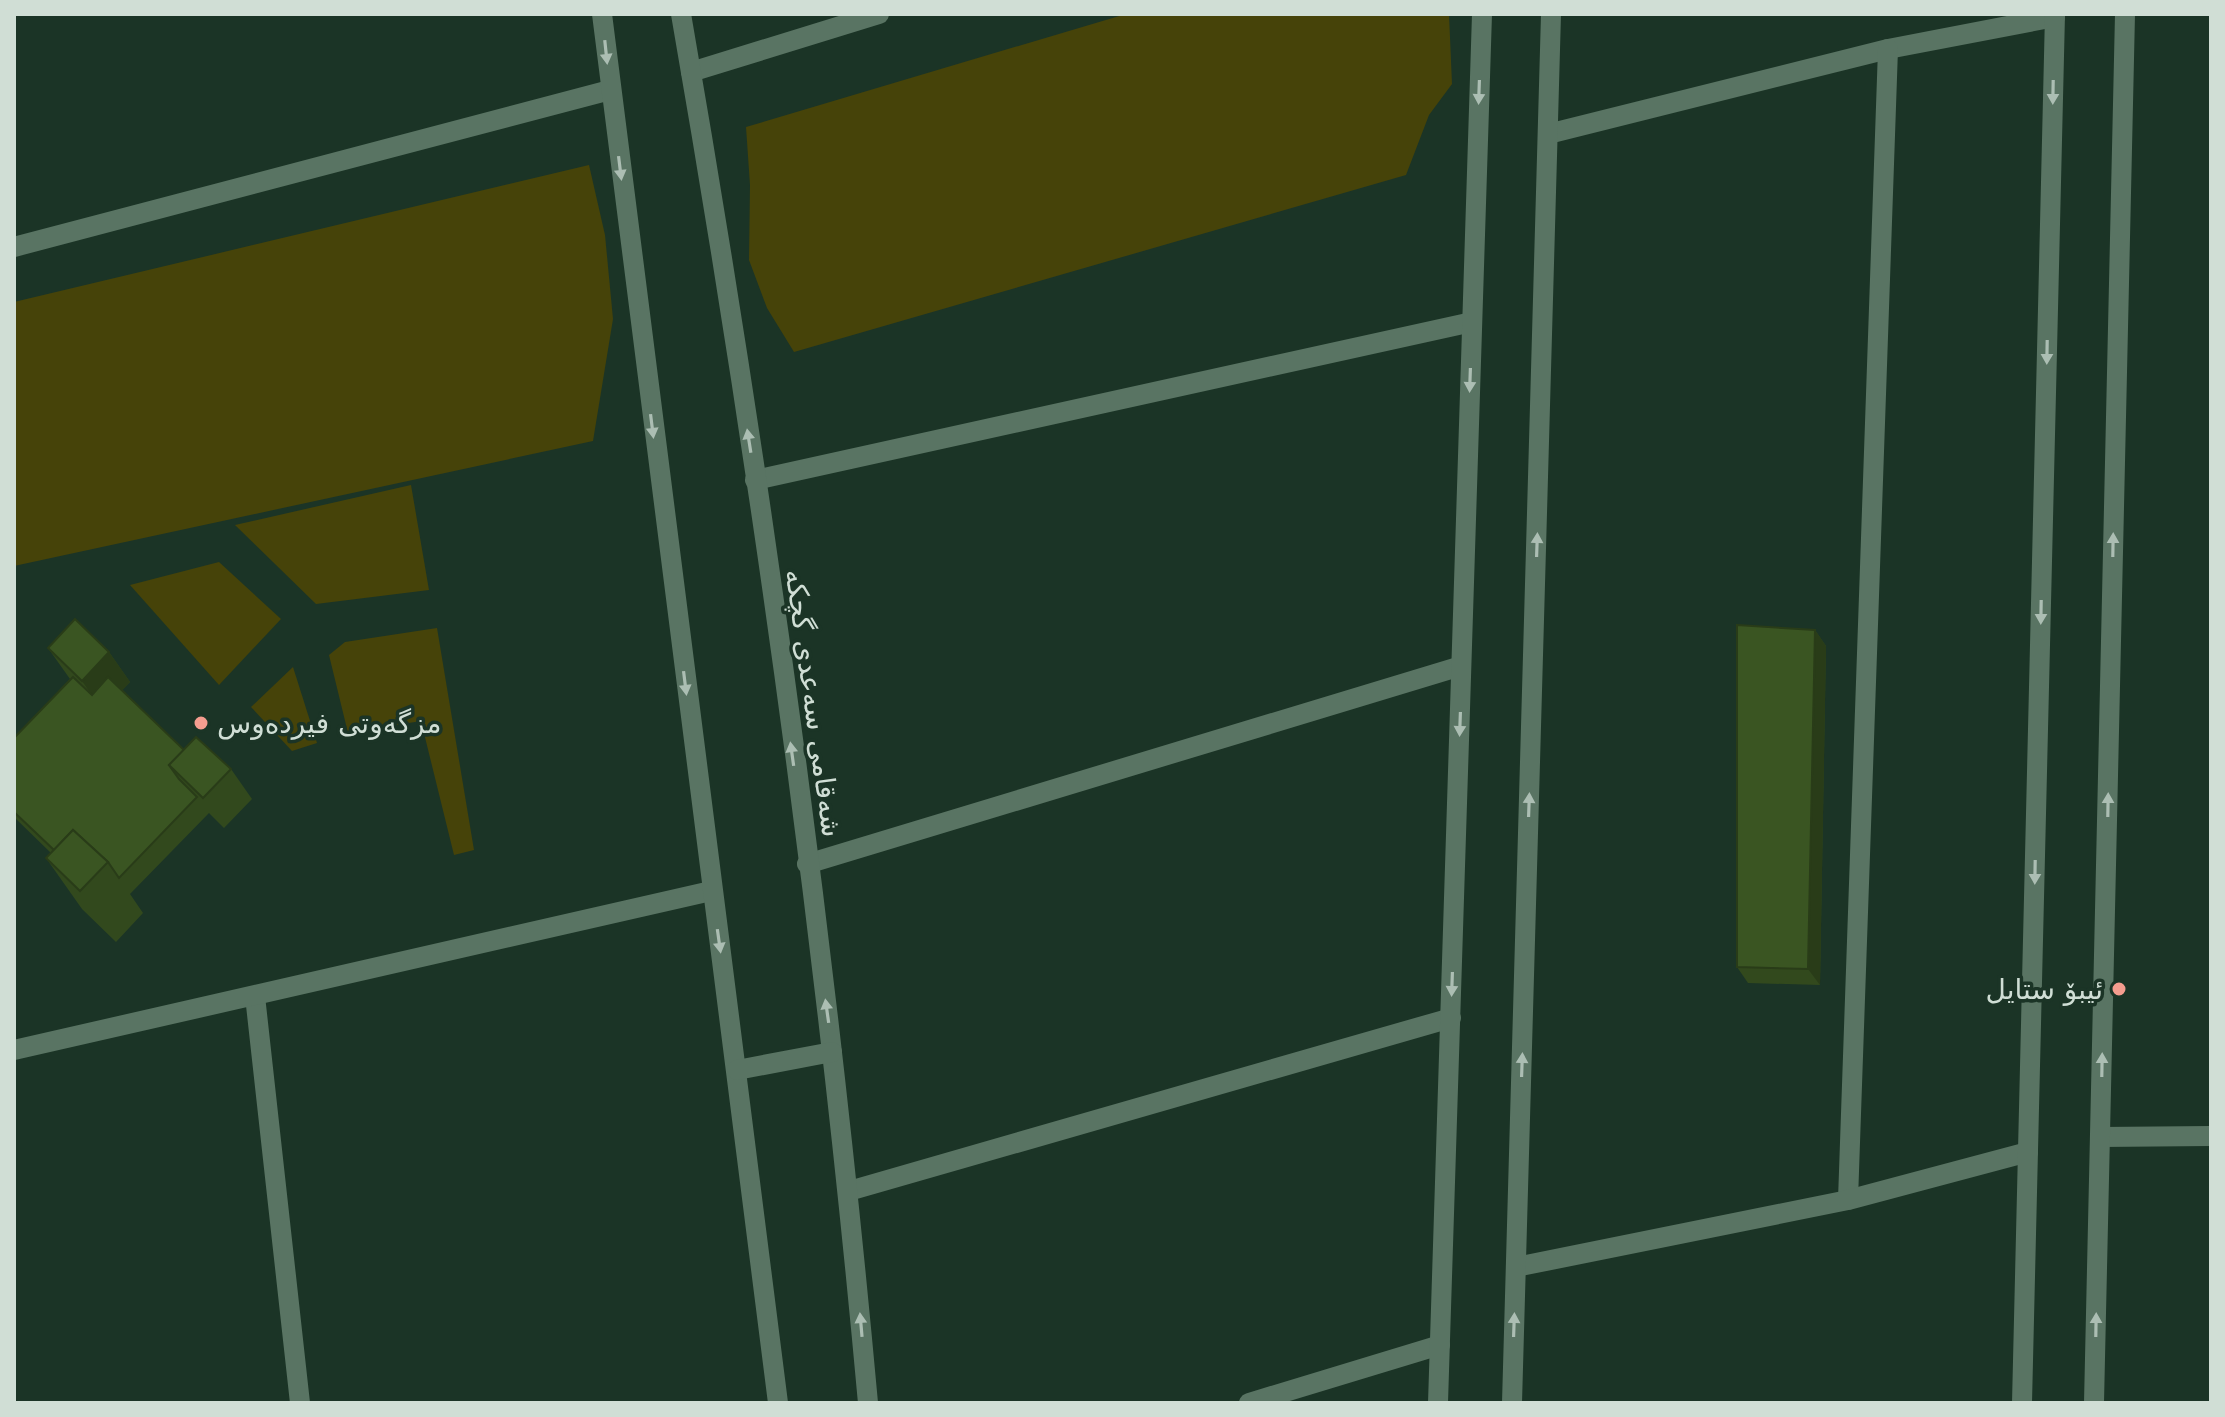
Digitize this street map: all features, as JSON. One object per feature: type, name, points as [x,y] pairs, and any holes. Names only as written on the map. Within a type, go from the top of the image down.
[{"type":"street","points":[[602,14],[778,1403]]},
{"type":"street","name":"شەقامی سەعدی گچکە","points":[[681,14],[755,480],[807,864],[849,1191],[868,1403]]},
{"type":"street","points":[[691,72],[879,14]]},
{"type":"street","points":[[1438,1403],[1482,14]]},
{"type":"street","points":[[1512,1403],[1551,14]]},
{"type":"street","points":[[2094,1403],[2125,14]]},
{"type":"street","points":[[1548,134],[1888,49],[2055,16],[2022,1403]]},
{"type":"street","points":[[1848,1200],[1888,49]]},
{"type":"street","points":[[14,247],[610,90]]},
{"type":"street","points":[[755,480],[1472,322]]},
{"type":"street","points":[[807,864],[1461,666]]},
{"type":"street","points":[[14,1050],[711,891]]},
{"type":"street","points":[[255,996],[300,1403]]},
{"type":"street","points":[[849,1191],[1451,1018]]},
{"type":"street","points":[[737,1070],[832,1052]]},
{"type":"street","points":[[2101,1137],[2211,1136]]},
{"type":"street","points":[[1516,1267],[1848,1200],[2028,1152]]},
{"type":"street","points":[[1249,1403],[1440,1345]]},
{"type":"shaded area","points":[[1126,14],[1449,14],[1452,84],[1429,115],[1406,175],[794,352],[767,308],[749,260],[750,185],[746,127]]},
{"type":"shaded area","points":[[589,165],[605,235],[613,319],[593,441],[14,566],[14,302]]},
{"type":"shaded area","points":[[411,485],[429,590],[316,604],[235,525]]},
{"type":"shaded area","points":[[219,562],[281,619],[219,685],[130,585]]},
{"type":"shaded area","points":[[437,628],[474,850],[454,855],[421,721],[348,733],[329,655],[345,642]]},
{"type":"shaded area","points":[[293,667],[317,743],[292,751],[251,707]]},
{"type":"building","points":[[75,619],[109,652],[82,681],[48,648]]},
{"type":"building","points":[[1737,625],[1815,630],[1808,969],[1737,967]]},
{"type":"building","points":[[73,677],[92,695],[108,677],[184,750],[169,765],[197,797],[119,878],[108,862],[73,830],[54,850],[14,812],[14,738]]},
{"type":"building","points":[[196,737],[231,769],[203,798],[169,765]]},
{"type":"building","points":[[73,830],[108,862],[80,891],[46,858]]},
{"type":"place","name":"مزگەوتی فیردەوس","points":[[201,723]]},
{"type":"place","name":"ئیبۆ ستایل","points":[[2119,989]]}]
